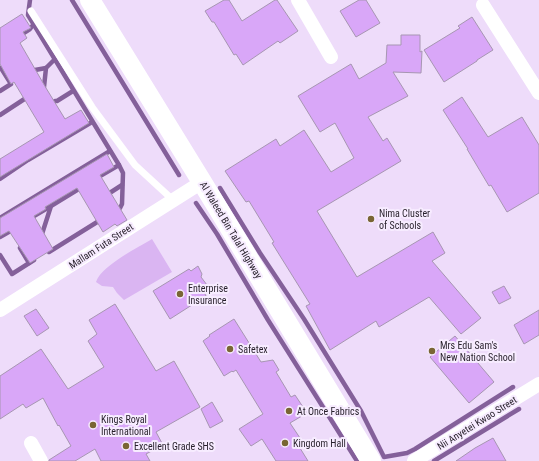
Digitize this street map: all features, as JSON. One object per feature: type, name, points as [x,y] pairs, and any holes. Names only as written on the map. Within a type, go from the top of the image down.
[{"type":"street","name":"Al Waleed Bin Talal Highway","points":[[90,0],[371,461]]},
{"type":"street","points":[[301,1],[331,57]]},
{"type":"street","points":[[483,5],[539,93]]},
{"type":"street","name":"Mallam Futa Street","points":[[0,310],[202,182]]},
{"type":"street","name":"Nii Anyetei Kwao Street","points":[[414,461],[539,384]]},
{"type":"street","points":[[31,444],[41,461]]},
{"type":"lane","points":[[31,11],[97,114],[135,165],[173,200]]},
{"type":"shaded area","points":[[152,239],[172,272],[124,300],[113,287],[102,286],[96,282],[99,276],[112,264]]},
{"type":"building","points":[[224,0],[229,0],[242,21],[277,0],[298,31],[280,43],[278,41],[243,65],[236,54],[234,55],[214,22],[212,22],[205,11]]},
{"type":"building","points":[[359,0],[366,0],[380,23],[356,37],[340,11]]},
{"type":"building","points":[[22,14],[31,28],[23,32],[27,38],[20,43],[65,119],[81,110],[89,123],[0,177],[0,159],[44,132],[14,82],[11,84],[0,64],[0,28]]},
{"type":"building","points":[[472,17],[493,50],[444,82],[424,50],[460,28],[458,26]]},
{"type":"building","points":[[401,35],[420,35],[420,52],[422,51],[421,73],[393,72],[408,96],[368,117],[383,141],[387,138],[401,161],[317,211],[357,277],[433,232],[445,253],[432,261],[481,318],[461,334],[429,297],[379,327],[376,321],[330,350],[306,306],[310,304],[272,243],[274,242],[249,201],[246,202],[225,171],[276,139],[280,146],[304,130],[331,172],[354,158],[335,123],[320,132],[298,96],[351,64],[359,79],[386,63],[387,45],[401,45]]},
{"type":"building","points":[[462,97],[488,137],[522,117],[539,145],[539,193],[507,212],[491,185],[489,186],[443,110]]},
{"type":"building","points":[[107,154],[114,167],[100,175],[127,220],[117,226],[115,224],[103,232],[77,188],[45,207],[46,209],[34,216],[53,249],[30,263],[9,231],[0,236],[0,218]]},
{"type":"building","name":"Enterprise Insurance","points":[[198,266],[202,274],[201,277],[207,285],[202,288],[206,296],[170,319],[153,291],[189,269],[191,271]]},
{"type":"building","points":[[504,286],[511,298],[499,304],[492,292]]},
{"type":"building","points":[[115,304],[156,371],[174,361],[200,407],[156,432],[163,445],[146,454],[150,461],[101,461],[95,449],[75,461],[49,461],[71,446],[59,425],[58,426],[43,398],[26,408],[23,404],[0,419],[0,376],[41,349],[68,389],[104,367],[88,341],[97,334],[89,320]]},
{"type":"building","points":[[36,309],[49,328],[37,336],[24,316]]},
{"type":"building","points":[[539,310],[539,335],[524,344],[514,325]]},
{"type":"building","points":[[234,319],[261,362],[273,360],[279,370],[276,372],[291,397],[295,395],[307,413],[290,423],[300,438],[295,440],[308,461],[276,461],[262,439],[251,446],[239,429],[263,414],[236,370],[224,376],[203,341],[210,336],[209,335]]},
{"type":"building","points":[[455,336],[494,382],[469,403],[430,357]]},
{"type":"building","points":[[212,402],[223,421],[210,428],[201,409]]},
{"type":"building","points":[[493,438],[506,461],[456,461],[475,448]]},
{"type":"waterway","points":[[30,0],[28,15],[123,173],[122,204],[120,208],[115,211]]},
{"type":"waterway","points":[[72,0],[179,175]]},
{"type":"waterway","points":[[19,36],[30,29],[33,25]]},
{"type":"waterway","points":[[41,90],[44,87],[46,68],[54,60]]},
{"type":"waterway","points":[[0,91],[11,84],[1,68],[7,65]]},
{"type":"waterway","points":[[35,70],[46,68]]},
{"type":"waterway","points":[[55,101],[73,91]]},
{"type":"waterway","points":[[0,115],[29,96]]},
{"type":"waterway","points":[[0,179],[28,160],[92,122]]},
{"type":"waterway","points":[[0,218],[110,151]]},
{"type":"waterway","points":[[95,179],[119,165]]},
{"type":"waterway","points":[[105,196],[122,185]]},
{"type":"waterway","points":[[40,235],[42,234],[51,206],[82,187]]},
{"type":"waterway","points":[[220,188],[361,411],[384,457],[407,453],[415,449],[513,387]]},
{"type":"waterway","points":[[196,203],[217,234],[268,320],[357,461]]},
{"type":"waterway","points":[[29,219],[51,206]]},
{"type":"waterway","points":[[49,252],[102,219]]},
{"type":"waterway","points":[[0,237],[14,229]]},
{"type":"waterway","points":[[25,245],[20,248],[29,263]]},
{"type":"waterway","points":[[0,255],[12,274],[34,260]]},
{"type":"waterway","points":[[434,461],[519,409]]},
{"type":"place","name":"Nima Cluster of Schools","points":[[371,219]]},
{"type":"place","name":"Enterprise Insurance","points":[[180,294]]},
{"type":"place","name":"Safetex","points":[[230,349]]},
{"type":"place","name":"Mrs Edu Sam's New Nation School","points":[[432,351]]},
{"type":"place","name":"At Once Fabrics","points":[[289,411]]},
{"type":"place","name":"Kings Royal International","points":[[93,425]]},
{"type":"place","name":"Kingdom Hall","points":[[285,443]]},
{"type":"place","name":"Excellent Grade SHS","points":[[126,446]]}]
